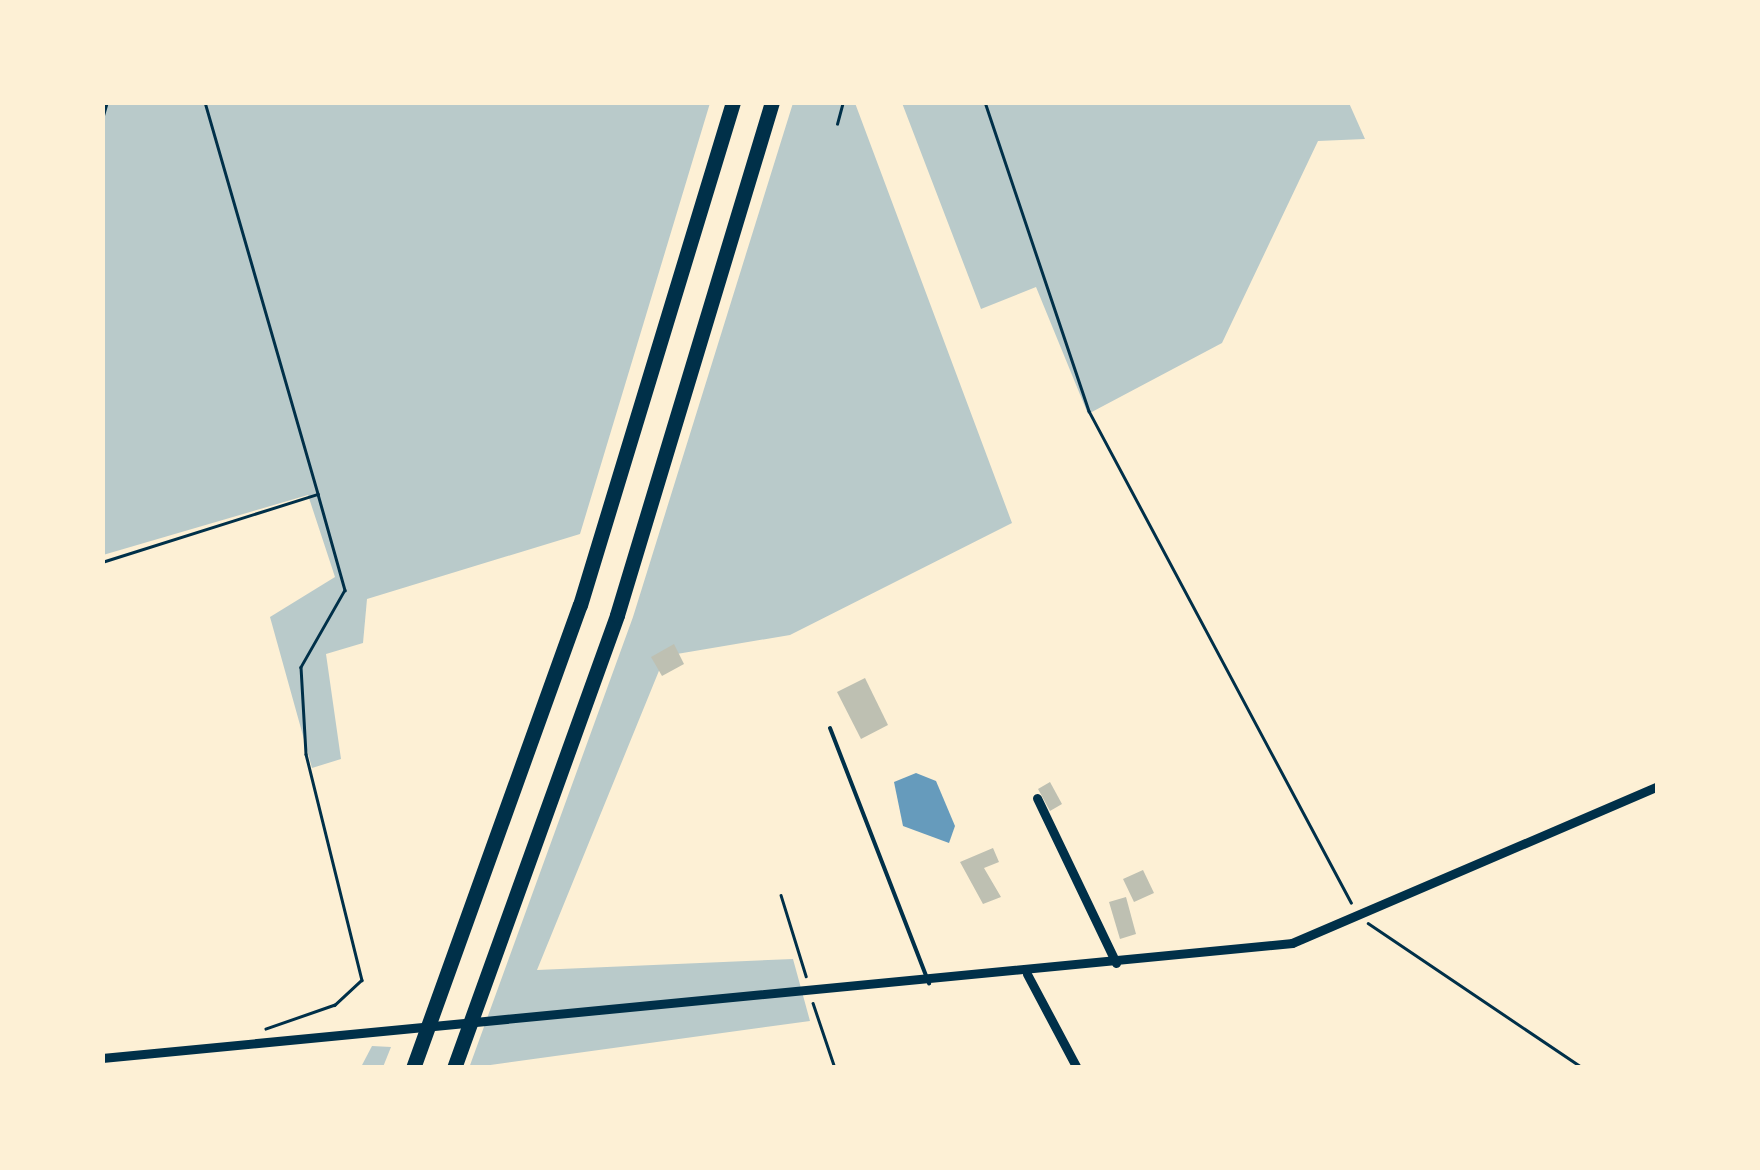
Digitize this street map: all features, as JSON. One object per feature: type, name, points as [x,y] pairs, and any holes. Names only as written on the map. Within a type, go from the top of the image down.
[{"type":"highway","points":[[413,1068],[580,605],[734,102]]},
{"type":"highway","points":[[454,1068],[617,614],[772,102]]},
{"type":"street","points":[[102,1058],[1027,974],[1292,942],[1658,786]]},
{"type":"street","points":[[1038,798],[1116,964]]},
{"type":"street","points":[[1027,974],[1077,1068]]},
{"type":"lane","points":[[830,728],[929,983]]},
{"type":"path","points":[[102,119],[107,102]]},
{"type":"path","points":[[205,102],[345,590],[300,667],[306,754],[362,980],[335,1005],[260,1031]]},
{"type":"path","points":[[837,124],[843,102]]},
{"type":"path","points":[[986,102],[1089,411],[1359,916],[1582,1068]]},
{"type":"path","points":[[102,562],[318,494]]},
{"type":"shaded area","points":[[102,103],[710,103],[580,534],[367,599],[363,643],[326,654],[341,759],[312,768],[270,617],[335,577],[308,495],[103,555]]},
{"type":"shaded area","points":[[793,103],[855,103],[1012,523],[790,635],[665,656],[537,970],[793,959],[810,1021],[469,1068],[633,617]]},
{"type":"shaded area","points":[[902,103],[1349,103],[1365,139],[1318,141],[1222,343],[1088,414],[1036,287],[981,309]]},
{"type":"shaded area","points":[[372,1046],[391,1047],[383,1067],[361,1067]]},
{"type":"water","points":[[916,773],[936,781],[955,826],[949,843],[903,826],[894,782]]},
{"type":"building","points":[[674,644],[684,664],[662,676],[651,657]]},
{"type":"building","points":[[865,678],[888,725],[861,739],[837,692]]},
{"type":"building","points":[[1050,782],[1062,804],[1050,811],[1038,789]]},
{"type":"building","points":[[993,848],[999,862],[984,868],[1001,897],[983,904],[960,862]]},
{"type":"building","points":[[1143,870],[1154,893],[1134,902],[1123,879]]},
{"type":"building","points":[[1126,897],[1136,934],[1120,939],[1109,902]]}]
